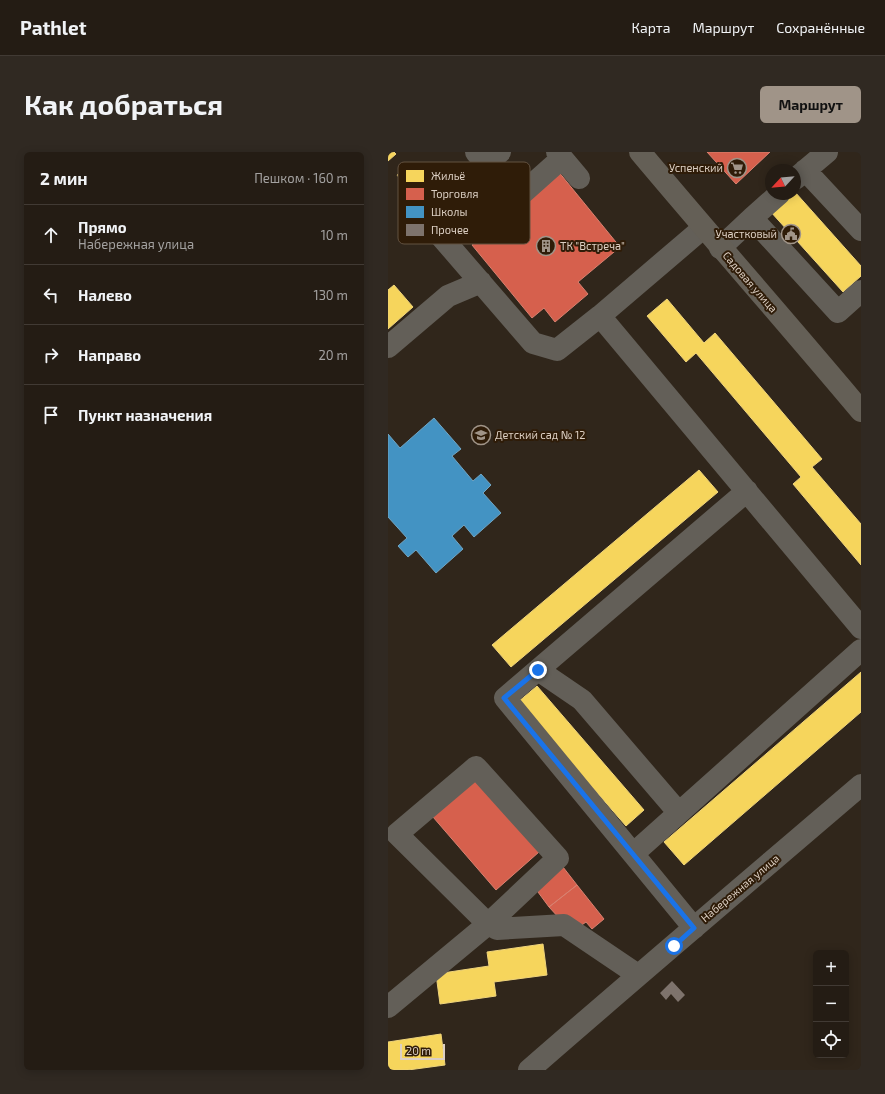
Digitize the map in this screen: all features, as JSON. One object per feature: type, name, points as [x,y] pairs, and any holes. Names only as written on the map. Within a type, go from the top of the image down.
[{"type":"main road","name":"Садовая улица","points":[[640,152],[703,228],[861,412]]},
{"type":"street","points":[[801,174],[827,152]]},
{"type":"street","points":[[530,185],[560,155],[579,178]]},
{"type":"street","points":[[801,176],[859,224]]},
{"type":"street","points":[[720,248],[772,200]]},
{"type":"street","points":[[752,218],[838,312],[861,292]]},
{"type":"street","points":[[448,244],[533,343],[557,350],[600,316],[703,228]]},
{"type":"street","points":[[388,347],[448,296],[481,282]]},
{"type":"street","points":[[600,316],[861,628]]},
{"type":"street","points":[[694,928],[504,698],[747,491]]},
{"type":"street","points":[[633,854],[861,650]]},
{"type":"street","points":[[538,670],[582,700],[679,813]]},
{"type":"street","points":[[388,1006],[488,924],[558,858],[476,767],[392,838],[488,924],[497,929],[564,925],[638,975]]},
{"type":"street","name":"Набережная улица","points":[[529,1070],[861,785]]},
{"type":"building: Жильё","points":[[388,152],[394,152],[396,154],[388,161]]},
{"type":"building: Жильё","points":[[801,199],[861,266],[861,276],[843,292],[770,211],[782,200],[801,200]]},
{"type":"building: Жильё","points":[[394,285],[413,307],[388,329],[388,290]]},
{"type":"building: Жильё","points":[[667,299],[704,343],[715,333],[822,459],[812,467],[861,524],[861,565],[793,484],[801,477],[696,353],[686,362],[647,316]]},
{"type":"building: Жильё","points":[[699,470],[718,492],[511,667],[492,645]]},
{"type":"building: Жильё","points":[[861,672],[861,712],[684,865],[664,842]]},
{"type":"building: Жильё","points":[[537,686],[644,810],[626,826],[518,702]]},
{"type":"building: Жильё","points":[[543,944],[547,975],[494,982],[496,996],[440,1004],[436,974],[489,966],[487,952]]},
{"type":"building: Жильё","points":[[441,1034],[445,1065],[408,1070],[388,1070],[388,1042]]},
{"type":"building: Торговля","name":"Успенский","points":[[707,152],[770,152],[736,184]]},
{"type":"building: Торговля","name":"ТК \"Встреча\"","points":[[558,171],[620,247],[578,282],[588,294],[555,322],[544,308],[532,318],[472,245],[530,244],[530,195]]},
{"type":"building: Торговля","points":[[476,780],[539,852],[496,890],[433,817]]},
{"type":"building: Торговля","points":[[563,867],[577,885],[549,907],[535,888]]},
{"type":"building: Торговля","points":[[577,885],[604,919],[592,929],[586,922],[579,927],[560,919],[549,907]]},
{"type":"building: Школы","points":[[434,418],[461,449],[452,456],[473,481],[481,474],[491,485],[483,493],[501,513],[474,537],[464,525],[452,536],[463,549],[436,573],[416,550],[408,557],[398,546],[407,538],[388,517],[388,434],[400,448]]},
{"type":"building: Прочее","points":[[672,981],[685,995],[678,1002],[671,994],[666,1000],[660,993]]},
{"type":"place","name":"Успенский","points":[[737,168]]},
{"type":"place","name":"Участковый","points":[[791,234]]},
{"type":"place","name":"ТК \"Встреча\"","points":[[546,246]]},
{"type":"place","name":"Детский сад № 12","points":[[481,435]]},
{"type":"route","points":[[538,670],[504,698],[694,928],[674,946]]}]
